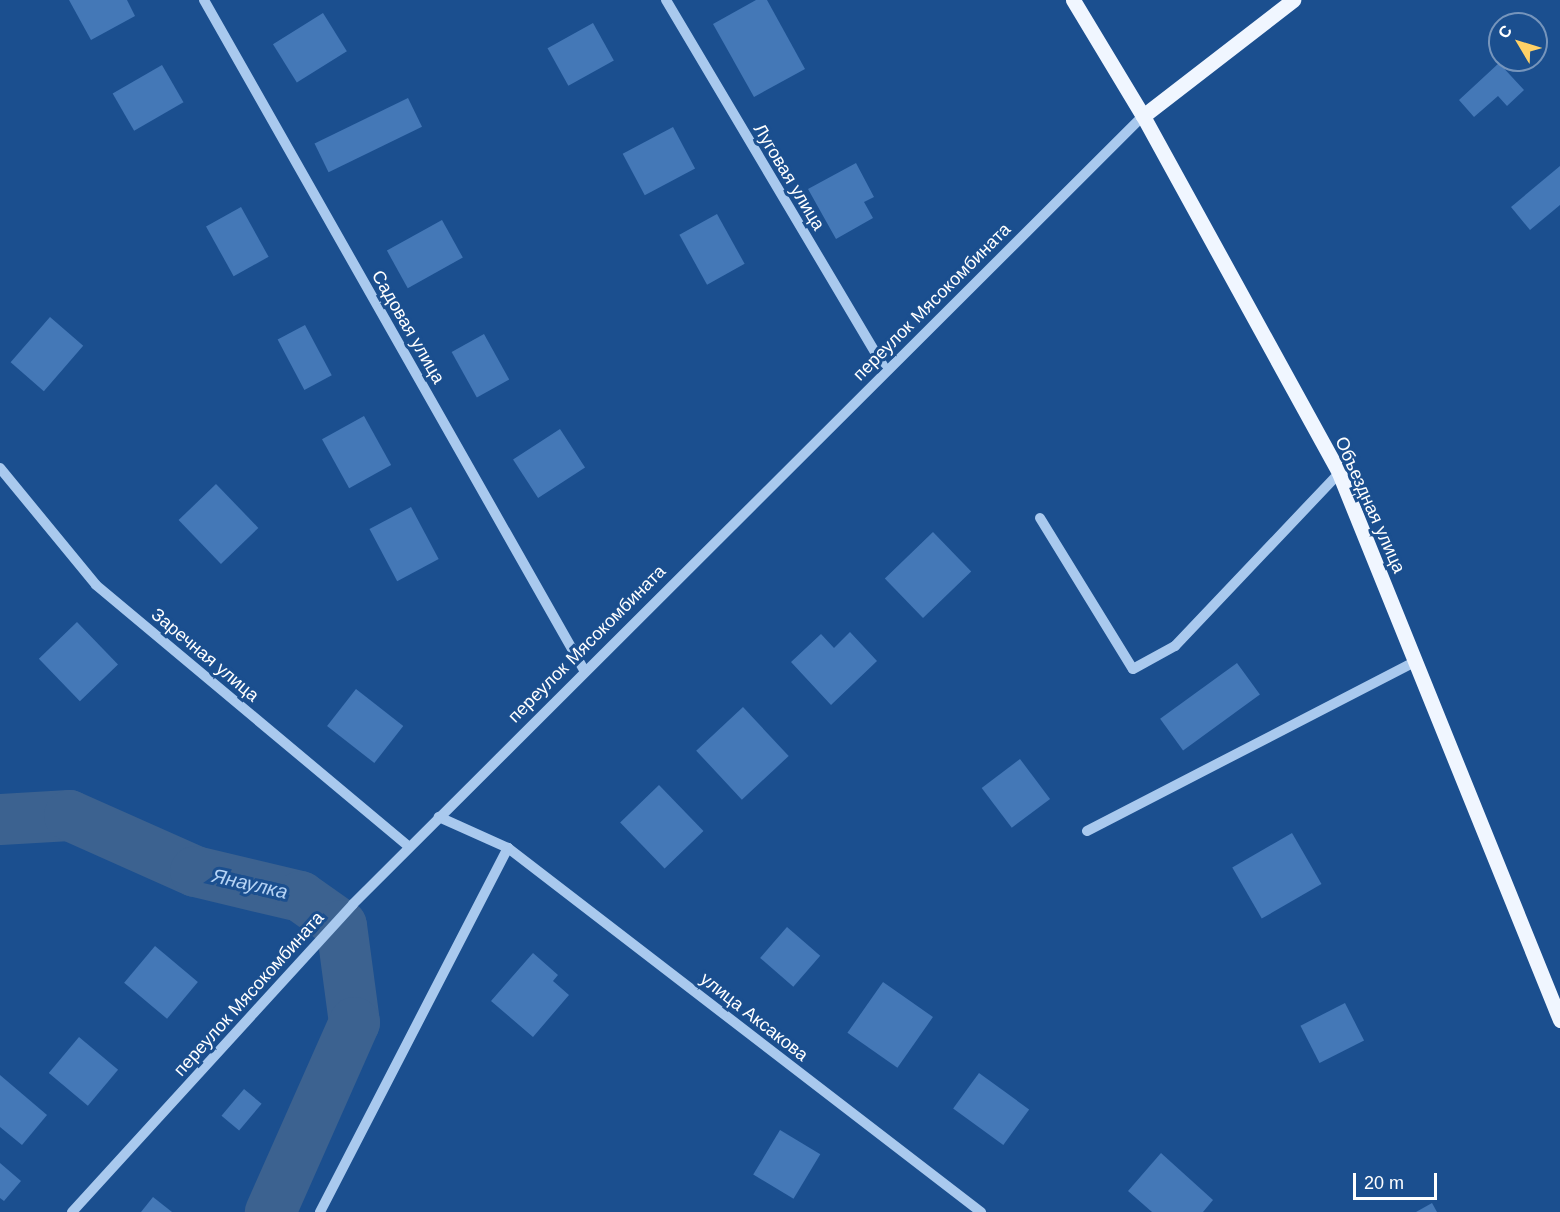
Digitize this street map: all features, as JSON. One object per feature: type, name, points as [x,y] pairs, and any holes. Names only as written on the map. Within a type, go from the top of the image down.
[{"type":"main road","name":"Объездная улица","points":[[1073,0],[1143,116],[1339,473],[1560,1020]]},
{"type":"main road","points":[[1143,116],[1293,0]]},
{"type":"street","name":"Садовая улица","points":[[204,0],[584,670]]},
{"type":"street","name":"Луговая улица","points":[[666,0],[886,371]]},
{"type":"street","name":"переулок Мясокомбината","points":[[72,1212],[353,904],[584,670],[1143,116]]},
{"type":"street","name":"Заречная улица","points":[[0,468],[96,585],[409,847]]},
{"type":"street","points":[[1040,518],[1133,669],[1175,646],[1339,473]]},
{"type":"street","points":[[1087,831],[1415,662]]},
{"type":"street","name":"улица Аксакова","points":[[439,817],[508,848],[981,1212]]},
{"type":"street","points":[[320,1212],[508,848]]},
{"type":"building","points":[[69,0],[127,0],[135,16],[91,40]]},
{"type":"building","points":[[756,0],[767,0],[805,69],[754,97],[713,24]]},
{"type":"building","points":[[323,13],[347,51],[297,82],[273,44]]},
{"type":"building","points":[[593,23],[614,61],[568,86],[548,48]]},
{"type":"building","points":[[162,65],[184,102],[134,131],[113,94]]},
{"type":"building","points":[[1489,72],[1507,72],[1524,90],[1507,106],[1498,96],[1474,117],[1459,100]]},
{"type":"building","points":[[408,98],[422,127],[329,172],[315,144]]},
{"type":"building","points":[[673,127],[695,168],[645,195],[623,154]]},
{"type":"building","points":[[856,163],[874,197],[864,202],[873,218],[836,239],[808,189]]},
{"type":"building","points":[[1560,166],[1560,205],[1530,230],[1511,207]]},
{"type":"building","points":[[241,207],[269,257],[234,276],[206,226]]},
{"type":"building","points":[[717,214],[745,264],[707,285],[679,235]]},
{"type":"building","points":[[442,220],[463,258],[408,288],[387,251]]},
{"type":"building","points":[[50,317],[83,346],[44,391],[11,362]]},
{"type":"building","points":[[305,325],[332,375],[304,390],[278,340]]},
{"type":"building","points":[[484,334],[509,379],[477,397],[452,352]]},
{"type":"building","points":[[364,416],[391,465],[349,488],[322,439]]},
{"type":"building","points":[[560,429],[585,468],[538,498],[513,459]]},
{"type":"building","points":[[216,484],[258,528],[221,564],[179,520]]},
{"type":"building","points":[[411,507],[439,559],[397,581],[370,529]]},
{"type":"building","points":[[933,532],[971,572],[923,618],[885,579]]},
{"type":"building","points":[[77,622],[118,664],[80,701],[39,659]]},
{"type":"building","points":[[850,632],[877,661],[831,705],[791,662],[821,634],[834,648]]},
{"type":"building","points":[[1237,663],[1260,695],[1183,750],[1160,719]]},
{"type":"building","points":[[356,689],[403,726],[374,763],[327,726]]},
{"type":"building","points":[[743,707],[789,756],[742,800],[696,751]]},
{"type":"building","points":[[1020,759],[1050,799],[1012,828],[982,788]]},
{"type":"building","points":[[659,785],[703,831],[665,869],[620,823]]},
{"type":"building","points":[[1292,833],[1322,884],[1262,919],[1232,868]]},
{"type":"building","points":[[787,927],[820,956],[793,987],[760,958]]},
{"type":"building","points":[[155,946],[198,982],[167,1019],[124,983]]},
{"type":"building","points":[[533,953],[558,975],[553,981],[569,995],[533,1037],[491,1001]]},
{"type":"building","points":[[883,982],[933,1017],[897,1068],[847,1033]]},
{"type":"building","points":[[1345,1003],[1364,1040],[1320,1063],[1300,1026]]},
{"type":"building","points":[[79,1037],[118,1070],[88,1106],[49,1073]]},
{"type":"building","points":[[979,1073],[1029,1109],[1003,1145],[953,1109]]},
{"type":"building","points":[[0,1075],[47,1115],[22,1145],[0,1127]]},
{"type":"building","points":[[244,1089],[262,1104],[239,1131],[222,1116]]},
{"type":"building","points":[[780,1130],[820,1154],[794,1199],[753,1175]]},
{"type":"building","points":[[1161,1153],[1213,1200],[1203,1212],[1152,1212],[1128,1191]]},
{"type":"building","points":[[0,1163],[21,1181],[4,1201],[0,1198]]},
{"type":"building","points":[[153,1197],[172,1212],[141,1212]]},
{"type":"building","points":[[1432,1203],[1437,1212],[1416,1212]]},
{"type":"waterway","name":"Янаулка","points":[[0,819],[69,815],[195,871],[300,896],[341,925],[354,1022],[270,1212]]}]
